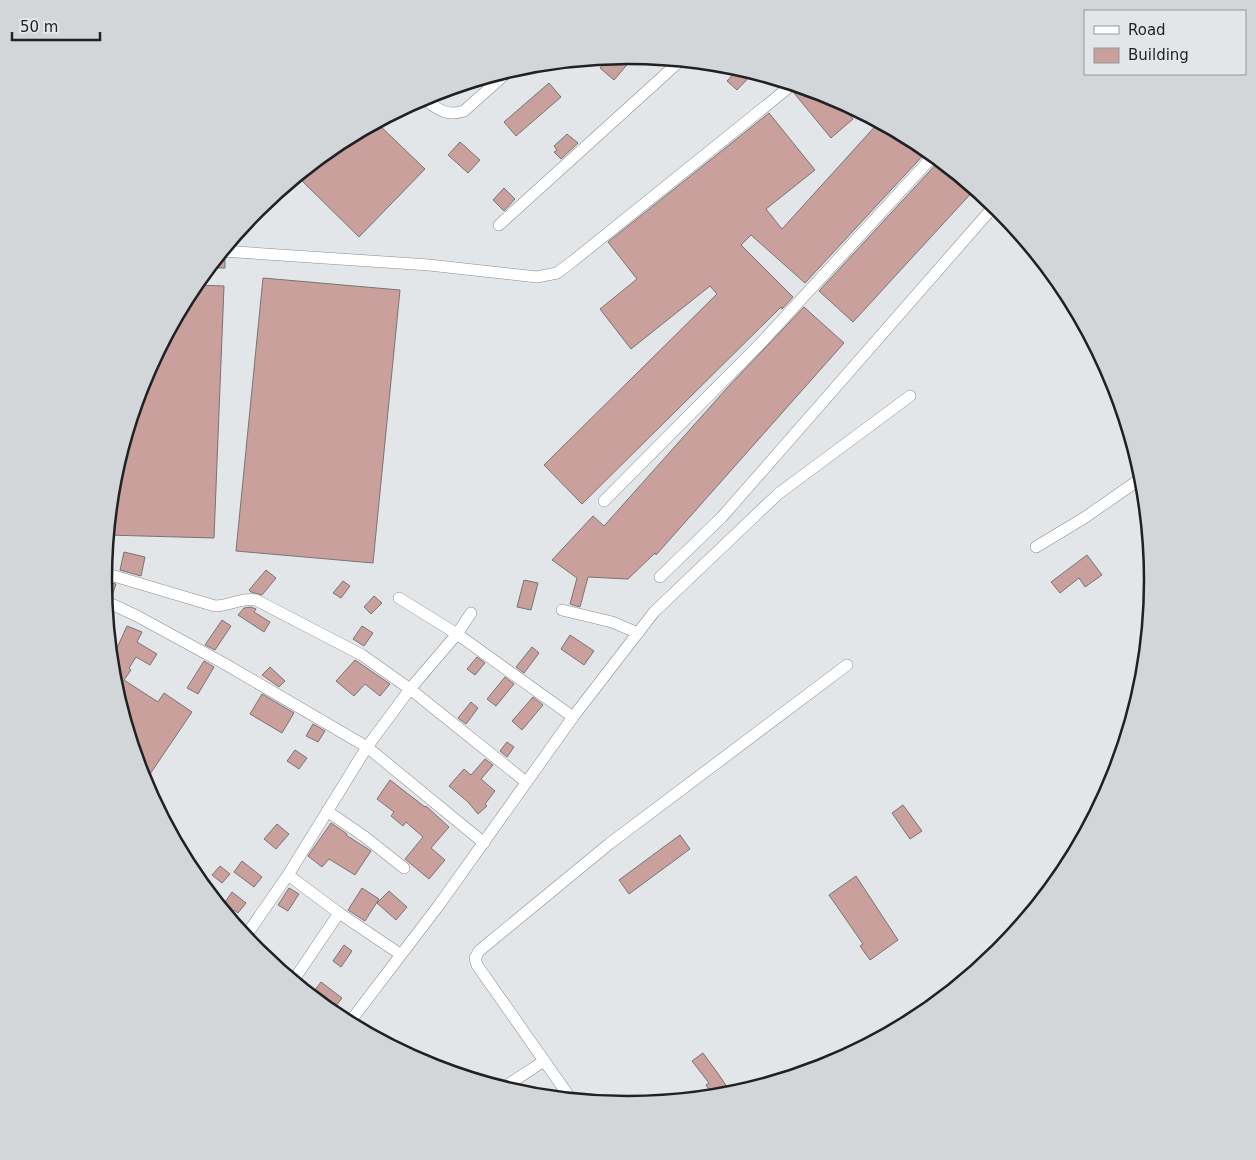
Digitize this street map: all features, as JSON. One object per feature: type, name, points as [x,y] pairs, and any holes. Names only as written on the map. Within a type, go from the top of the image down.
[{"type":"street","points":[[499,224],[674,66]]},
{"type":"street","points":[[430,103],[446,113],[455,114],[464,110],[498,80]]},
{"type":"street","points":[[230,252],[429,265],[538,277],[556,273],[787,89]]},
{"type":"street","points":[[604,501],[760,344],[929,161]]},
{"type":"street","points":[[660,577],[722,517],[989,212]]},
{"type":"street","points":[[354,1017],[484,843],[573,717],[661,604],[778,494],[910,396]]},
{"type":"street","points":[[1036,547],[1084,518],[1135,483]]},
{"type":"street","points":[[112,575],[215,606],[247,598],[256,600],[362,655],[410,690],[526,782]]},
{"type":"street","points":[[399,598],[457,634],[573,717]]},
{"type":"street","points":[[113,605],[137,616],[225,664],[367,747],[484,843]]},
{"type":"street","points":[[562,610],[612,622],[638,633]]},
{"type":"street","points":[[250,931],[367,747],[410,690],[457,634],[472,612]]},
{"type":"street","points":[[566,1092],[477,964],[475,958],[479,951],[609,844],[847,665]]},
{"type":"street","points":[[328,810],[404,868]]},
{"type":"street","points":[[288,874],[339,913],[400,954]]},
{"type":"street","points":[[297,975],[339,913]]},
{"type":"street","points":[[511,1083],[544,1061]]},
{"type":"building","points":[[628,64],[614,80],[600,68],[603,65]]},
{"type":"building","points":[[733,75],[748,78],[737,90],[727,81]]},
{"type":"building","points":[[549,83],[561,97],[516,136],[504,122]]},
{"type":"building","points":[[795,91],[826,103],[849,114],[853,119],[831,138],[794,93]]},
{"type":"building","points":[[769,113],[815,170],[766,209],[782,229],[875,127],[922,156],[805,283],[751,235],[741,245],[793,297],[582,504],[544,465],[717,294],[710,286],[631,349],[600,309],[637,279],[608,242]]},
{"type":"building","points":[[381,127],[425,169],[359,237],[302,181],[341,151]]},
{"type":"building","points":[[567,134],[578,143],[561,159],[554,152],[557,150],[554,146]]},
{"type":"building","points":[[460,142],[480,160],[468,173],[448,155]]},
{"type":"building","points":[[935,165],[970,194],[853,322],[819,291]]},
{"type":"building","points":[[504,188],[515,199],[504,211],[493,200]]},
{"type":"building","points":[[224,259],[225,259],[225,268],[217,268]]},
{"type":"building","points":[[263,278],[400,290],[373,563],[236,551]]},
{"type":"building","points":[[204,285],[224,286],[214,538],[114,535],[122,479],[129,446],[139,414],[165,352]]},
{"type":"building","points":[[804,307],[844,343],[656,555],[655,553],[628,579],[588,577],[580,607],[570,604],[577,578],[552,560],[593,516],[604,526],[727,388]]},
{"type":"building","points":[[124,552],[145,557],[141,576],[120,570]]},
{"type":"building","points":[[1087,555],[1102,575],[1085,587],[1079,578],[1060,593],[1051,582]]},
{"type":"building","points":[[266,570],[276,578],[262,595],[251,592],[249,590]]},
{"type":"building","points":[[524,580],[538,583],[531,610],[517,607]]},
{"type":"building","points":[[343,581],[350,586],[341,598],[333,593]]},
{"type":"building","points":[[112,583],[116,584],[112,595]]},
{"type":"building","points":[[374,596],[382,603],[371,614],[364,607]]},
{"type":"building","points":[[251,607],[256,609],[254,612],[270,622],[264,632],[238,615],[244,608]]},
{"type":"building","points":[[222,620],[231,626],[215,650],[205,645]]},
{"type":"building","points":[[127,626],[142,632],[137,642],[157,654],[150,665],[136,657],[129,668],[131,670],[124,680],[158,702],[164,693],[192,712],[150,775],[129,714],[116,649]]},
{"type":"building","points":[[362,626],[373,633],[364,646],[353,639]]},
{"type":"building","points":[[570,635],[594,651],[584,665],[561,649]]},
{"type":"building","points":[[532,647],[539,653],[524,673],[516,667]]},
{"type":"building","points":[[477,657],[485,663],[475,675],[467,669]]},
{"type":"building","points":[[355,660],[390,684],[380,696],[365,684],[354,696],[336,681]]},
{"type":"building","points":[[204,661],[214,667],[198,694],[187,688]]},
{"type":"building","points":[[270,667],[285,681],[279,687],[262,675]]},
{"type":"building","points":[[505,677],[514,684],[496,706],[487,699]]},
{"type":"building","points":[[262,694],[294,713],[282,733],[250,714]]},
{"type":"building","points":[[533,697],[543,705],[522,730],[512,721]]},
{"type":"building","points":[[471,702],[478,708],[466,724],[458,718]]},
{"type":"building","points":[[313,724],[325,731],[318,742],[306,736]]},
{"type":"building","points":[[507,742],[514,747],[507,757],[500,751]]},
{"type":"building","points":[[295,750],[307,758],[299,769],[287,761]]},
{"type":"building","points":[[485,759],[493,765],[481,779],[495,791],[485,804],[487,806],[478,814],[468,802],[449,786],[464,769],[471,775]]},
{"type":"building","points":[[390,780],[426,806],[449,827],[431,848],[445,860],[429,879],[405,859],[423,837],[406,822],[403,826],[391,816],[394,812],[377,799]]},
{"type":"building","points":[[903,805],[922,831],[910,839],[892,813]]},
{"type":"building","points":[[331,823],[371,851],[355,875],[329,859],[322,867],[308,856]]},
{"type":"building","points":[[277,824],[289,834],[276,849],[264,839]]},
{"type":"building","points":[[680,835],[690,849],[629,894],[619,880]]},
{"type":"building","points":[[242,861],[262,877],[254,887],[234,872]]},
{"type":"building","points":[[220,866],[230,874],[222,883],[212,875]]},
{"type":"building","points":[[856,876],[898,940],[870,960],[860,946],[863,944],[829,895]]},
{"type":"building","points":[[289,888],[299,894],[288,911],[278,905]]},
{"type":"building","points":[[362,888],[379,899],[365,921],[348,910]]},
{"type":"building","points":[[389,891],[407,907],[396,920],[377,903]]},
{"type":"building","points":[[232,892],[246,903],[238,913],[234,910],[233,912],[225,902]]},
{"type":"building","points":[[344,945],[352,951],[341,967],[333,961]]},
{"type":"building","points":[[321,982],[342,998],[336,1006],[315,990]]},
{"type":"building","points":[[703,1053],[727,1086],[709,1090],[706,1085],[709,1083],[692,1061]]}]
